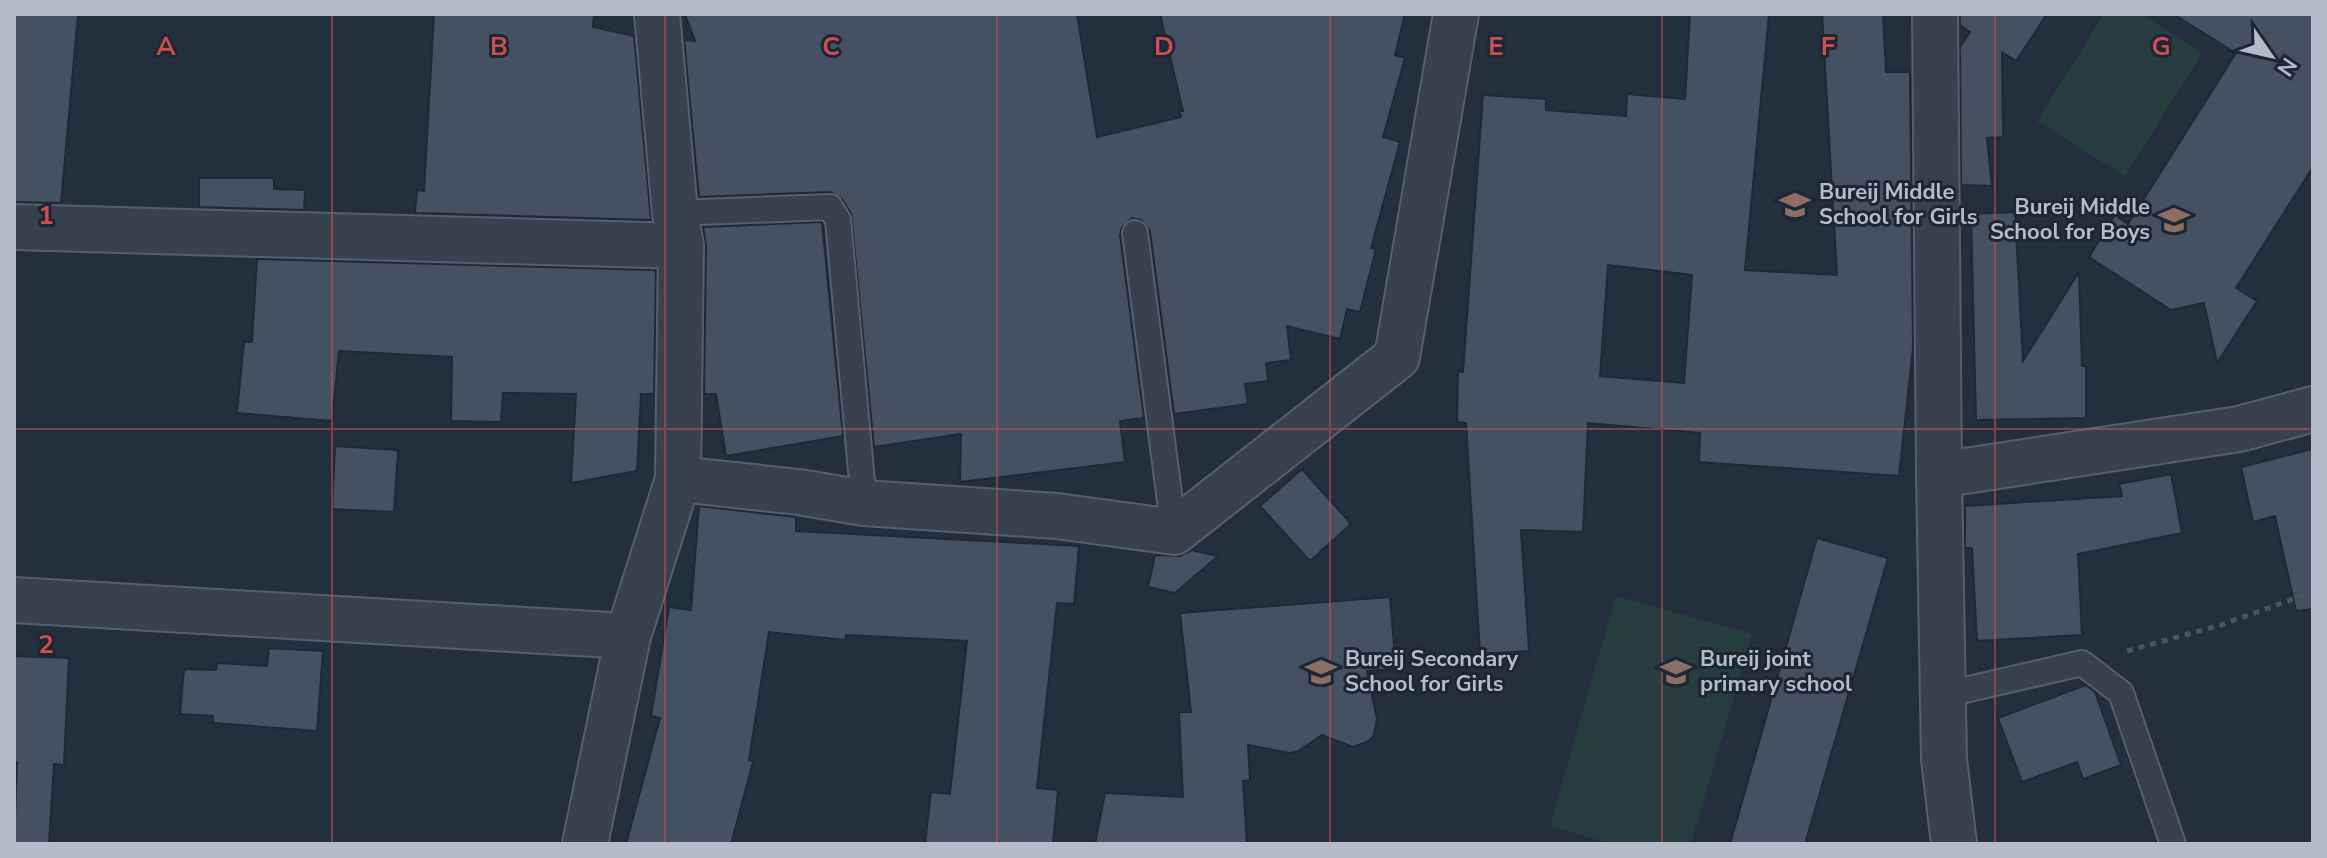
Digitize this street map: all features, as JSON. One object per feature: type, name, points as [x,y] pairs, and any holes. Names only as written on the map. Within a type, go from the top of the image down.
[{"type":"street","points":[[585,844],[628,636],[678,479],[678,229],[657,14]]},
{"type":"street","points":[[678,479],[799,492],[864,503],[1057,516],[1174,532],[1397,357],[1456,14]]},
{"type":"street","points":[[1935,14],[1944,759],[1954,844]]},
{"type":"street","points":[[14,227],[678,229]]},
{"type":"street","points":[[1939,475],[2239,429],[2313,409]]},
{"type":"street","points":[[14,600],[628,636]]},
{"type":"lane","points":[[678,229],[830,207],[838,220],[864,503]]},
{"type":"lane","points":[[1135,233],[1174,532]]},
{"type":"lane","points":[[1943,695],[2082,663],[2121,693],[2173,844]]},
{"type":"path","points":[[2082,663],[2221,625],[2313,592]]},
{"type":"green space","points":[[2104,14],[2141,14],[2202,53],[2125,176],[2037,121]]},
{"type":"green space","points":[[1616,596],[1752,634],[1691,844],[1612,844],[1550,826]]},
{"type":"building","points":[[14,14],[78,14],[61,203],[14,202]]},
{"type":"building","points":[[434,14],[594,14],[593,27],[634,36],[651,220],[415,213],[417,190],[424,191]]},
{"type":"building","points":[[685,14],[1077,14],[1097,137],[1181,117],[1179,111],[1183,111],[1160,14],[1405,14],[1395,55],[1405,58],[1383,137],[1400,142],[1371,248],[1376,249],[1360,312],[1347,309],[1340,339],[1287,326],[1291,360],[1266,363],[1268,381],[1245,384],[1248,404],[1174,414],[1150,231],[1141,220],[1132,218],[1122,227],[1120,235],[1144,418],[1120,421],[1125,462],[960,482],[961,434],[874,447],[851,213],[842,199],[830,192],[699,197],[684,40],[695,41]]},
{"type":"building","points":[[1690,14],[1769,14],[1745,270],[1837,275],[1822,14],[1883,14],[1886,72],[1910,72],[1913,348],[1899,476],[1699,462],[1700,433],[1588,423],[1583,532],[1521,530],[1529,651],[1480,654],[1466,423],[1457,422],[1458,372],[1463,372],[1483,95],[1546,99],[1546,110],[1626,116],[1627,94],[1685,99]],"holes":[[[1608,265],[1692,275],[1684,383],[1600,376]]]},
{"type":"building","points":[[1960,14],[2047,14],[2016,61],[2002,52],[2003,137],[1987,138],[1992,186],[1961,185],[1960,47],[1970,32],[1960,25]]},
{"type":"building","points":[[2173,14],[2313,14],[2313,167],[2236,288],[2257,301],[2217,363],[2204,303],[2171,310],[2089,257],[2115,215],[2128,224],[2236,53]]},
{"type":"building","points":[[199,178],[274,178],[274,189],[305,190],[304,210],[199,207]]},
{"type":"building","points":[[2015,212],[2023,361],[2079,272],[2082,366],[2086,366],[2086,418],[1976,420],[1971,214]]},
{"type":"building","points":[[822,222],[843,436],[726,456],[716,394],[704,394],[706,246],[703,227]]},
{"type":"building","points":[[257,259],[656,270],[654,394],[641,394],[637,471],[571,483],[576,394],[503,393],[501,422],[451,421],[452,357],[339,351],[332,421],[237,413],[244,342],[252,342]]},
{"type":"building","points":[[335,446],[398,450],[394,512],[332,509]]},
{"type":"building","points":[[2313,449],[2313,609],[2296,611],[2275,516],[2253,522],[2241,467]]},
{"type":"building","points":[[1302,469],[1351,524],[1310,561],[1260,506]]},
{"type":"building","points":[[2171,474],[2182,533],[2078,554],[2082,635],[1977,641],[1972,548],[1965,548],[1965,506],[2122,496],[2119,484]]},
{"type":"building","points":[[699,506],[796,517],[796,531],[1079,546],[1074,604],[1057,603],[1037,788],[1058,790],[1053,844],[925,844],[931,792],[950,794],[967,641],[846,635],[845,640],[769,632],[749,760],[753,762],[731,844],[626,844],[660,718],[651,716],[669,607],[691,610]]},
{"type":"building","points":[[1817,538],[1888,558],[1805,844],[1730,844]]},
{"type":"building","points":[[1191,550],[1218,556],[1175,593],[1148,587],[1155,555],[1180,556]]},
{"type":"building","points":[[1390,597],[1396,669],[1367,671],[1377,719],[1374,735],[1369,741],[1353,747],[1322,735],[1290,753],[1248,745],[1250,780],[1243,781],[1247,844],[1095,844],[1105,793],[1183,797],[1179,712],[1191,712],[1180,613]]},
{"type":"building","points":[[269,648],[323,651],[317,731],[213,723],[213,716],[180,714],[184,669],[216,670],[217,663],[267,666]]},
{"type":"building","points":[[14,656],[69,658],[64,765],[54,764],[49,844],[14,844],[17,762],[14,762]]},
{"type":"building","points":[[2086,685],[2095,692],[2121,765],[2083,779],[2077,762],[2022,782],[1998,718]]},
{"type":"place","name":"Bureij Middle School for Girls","points":[[1795,205]]},
{"type":"place","name":"Bureij Middle School for Boys","points":[[2174,220]]},
{"type":"place","name":"Bureij Secondary School for Girls","points":[[1321,672]]},
{"type":"place","name":"Bureij joint primary school","points":[[1676,672]]}]
